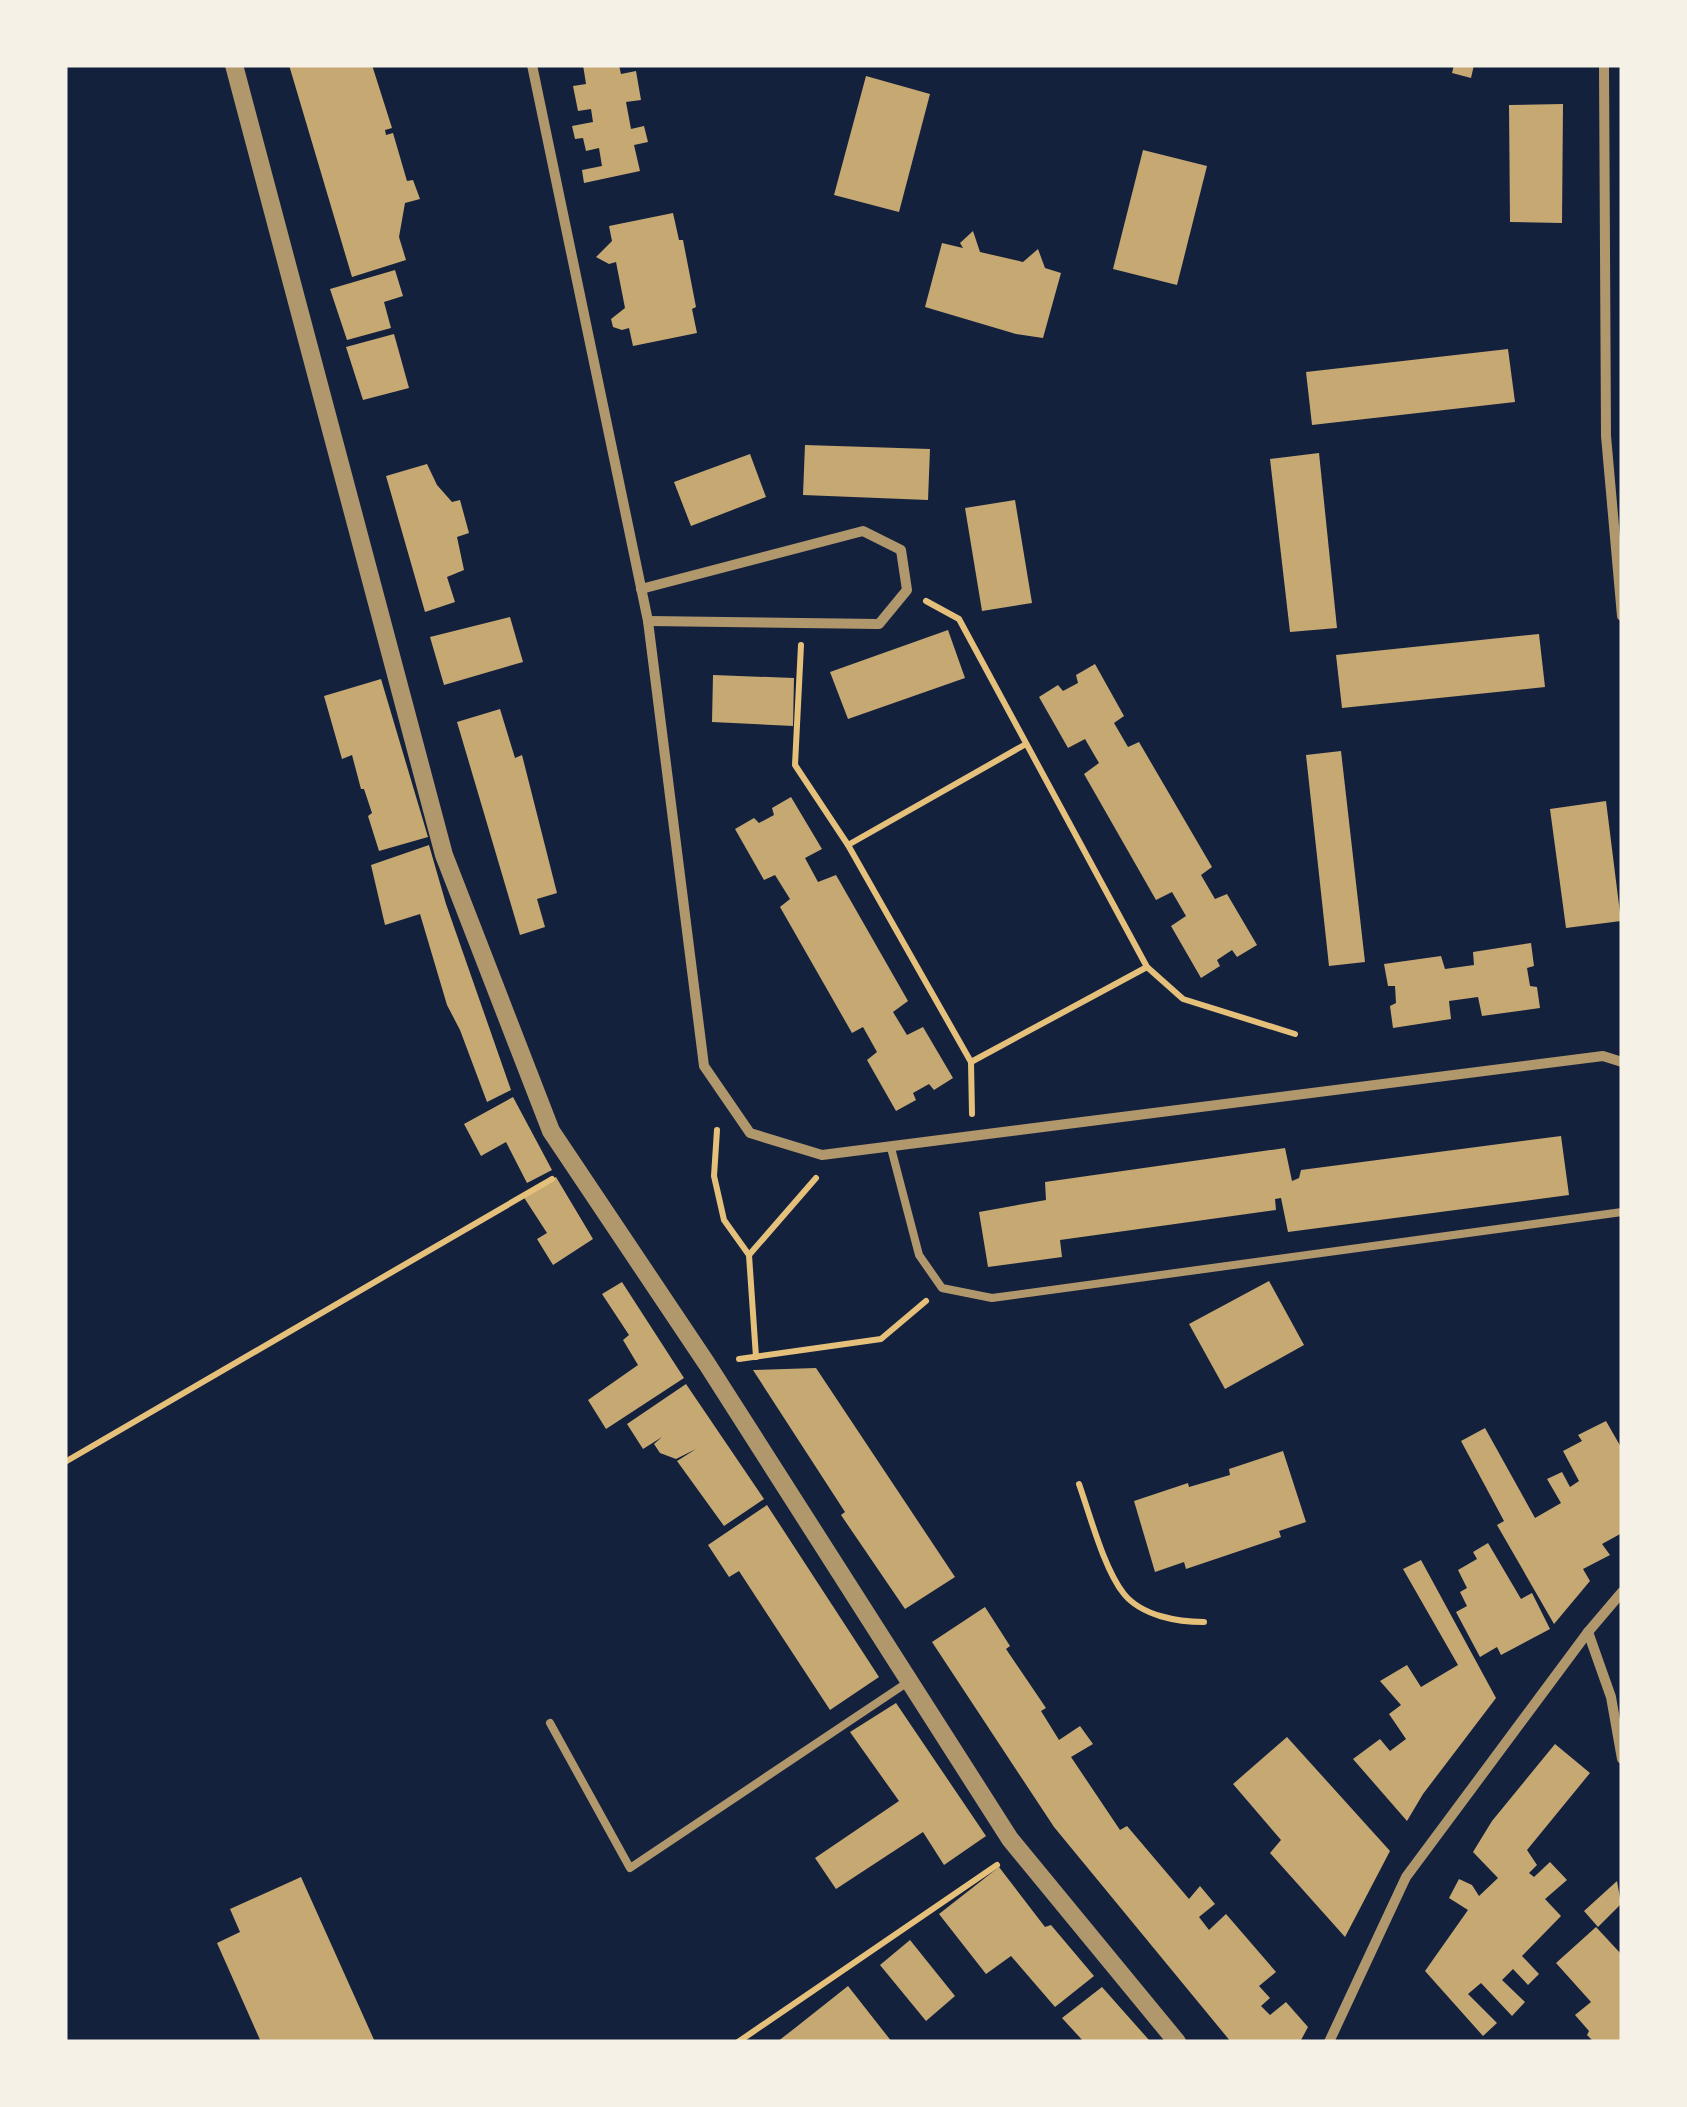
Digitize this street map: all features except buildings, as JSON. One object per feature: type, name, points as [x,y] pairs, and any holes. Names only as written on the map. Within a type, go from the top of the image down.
[{"type":"street","points":[[234,65],[444,856],[551,1131],[708,1364],[1019,1850],[1177,2042]]},
{"type":"street","points":[[532,65],[648,622],[704,1066],[750,1133],[822,1155],[1583,1058],[1603,1056],[1622,1062]]},
{"type":"street","points":[[1604,65],[1606,436],[1622,616]]},
{"type":"street","points":[[641,589],[863,531],[901,550],[907,590],[879,624],[648,622]]},
{"type":"street","points":[[1329,2042],[1406,1877],[1622,1592]]},
{"type":"street","points":[[1588,1632],[1611,1697],[1622,1759]]},
{"type":"lane","points":[[892,1148],[919,1255],[942,1288],[992,1298],[1622,1212]]},
{"type":"lane","points":[[550,1723],[630,1868],[910,1682]]},
{"type":"path","points":[[907,590],[959,619],[1147,967],[1183,999],[1295,1034]]},
{"type":"path","points":[[802,624],[795,765],[848,844],[970,1062],[973,1137]]},
{"type":"path","points":[[848,844],[1026,744]]},
{"type":"path","points":[[970,1062],[1147,967]]},
{"type":"path","points":[[727,1101],[718,1117],[714,1176],[724,1220],[749,1254],[756,1357]]},
{"type":"path","points":[[749,1254],[818,1176],[822,1155]]},
{"type":"path","points":[[65,1462],[574,1166]]},
{"type":"path","points":[[708,1364],[881,1339],[942,1288]]},
{"type":"path","points":[[1079,1484],[1098,1541],[1124,1594],[1140,1606],[1177,1622],[1204,1622]]},
{"type":"path","points":[[738,2042],[1019,1850]]}]
